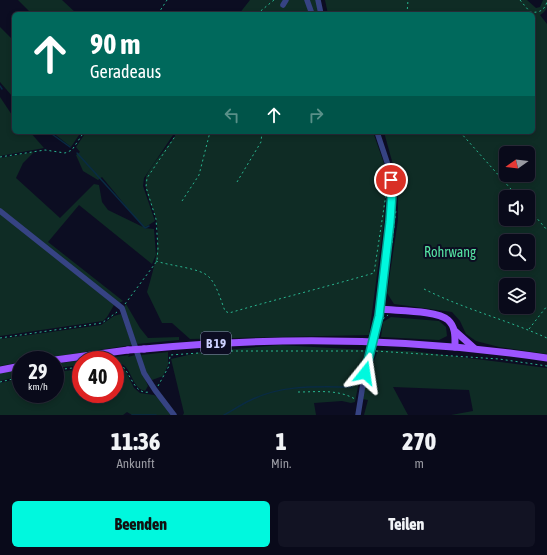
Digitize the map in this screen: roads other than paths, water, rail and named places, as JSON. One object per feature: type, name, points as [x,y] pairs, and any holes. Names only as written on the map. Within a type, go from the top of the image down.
[{"type":"main road","points":[[380,309],[441,316],[448,320],[454,331],[475,349]]},
{"type":"main road","points":[[454,331],[455,347]]},
{"type":"main road","name":"B 19","points":[[64,359],[128,350],[214,343],[289,340],[368,341],[455,347],[547,358]]},
{"type":"main road","points":[[0,370],[12,368]]},
{"type":"street","points":[[307,0],[311,12]]},
{"type":"street","points":[[318,0],[321,12]]},
{"type":"street","points":[[358,415],[380,309],[392,193],[389,168],[378,134]]},
{"type":"street","points":[[0,211],[122,308],[144,372],[155,390],[174,415]]},
{"type":"waterway","points":[[52,134],[70,147]]},
{"type":"waterway","points":[[77,153],[145,228],[149,226]]},
{"type":"waterway","points":[[224,415],[251,400],[276,391],[314,387],[352,387]]},
{"type":"waterway","points":[[132,415],[156,415]]},
{"type":"park label","name":"Rohrwang","points":[[450,252]]}]
